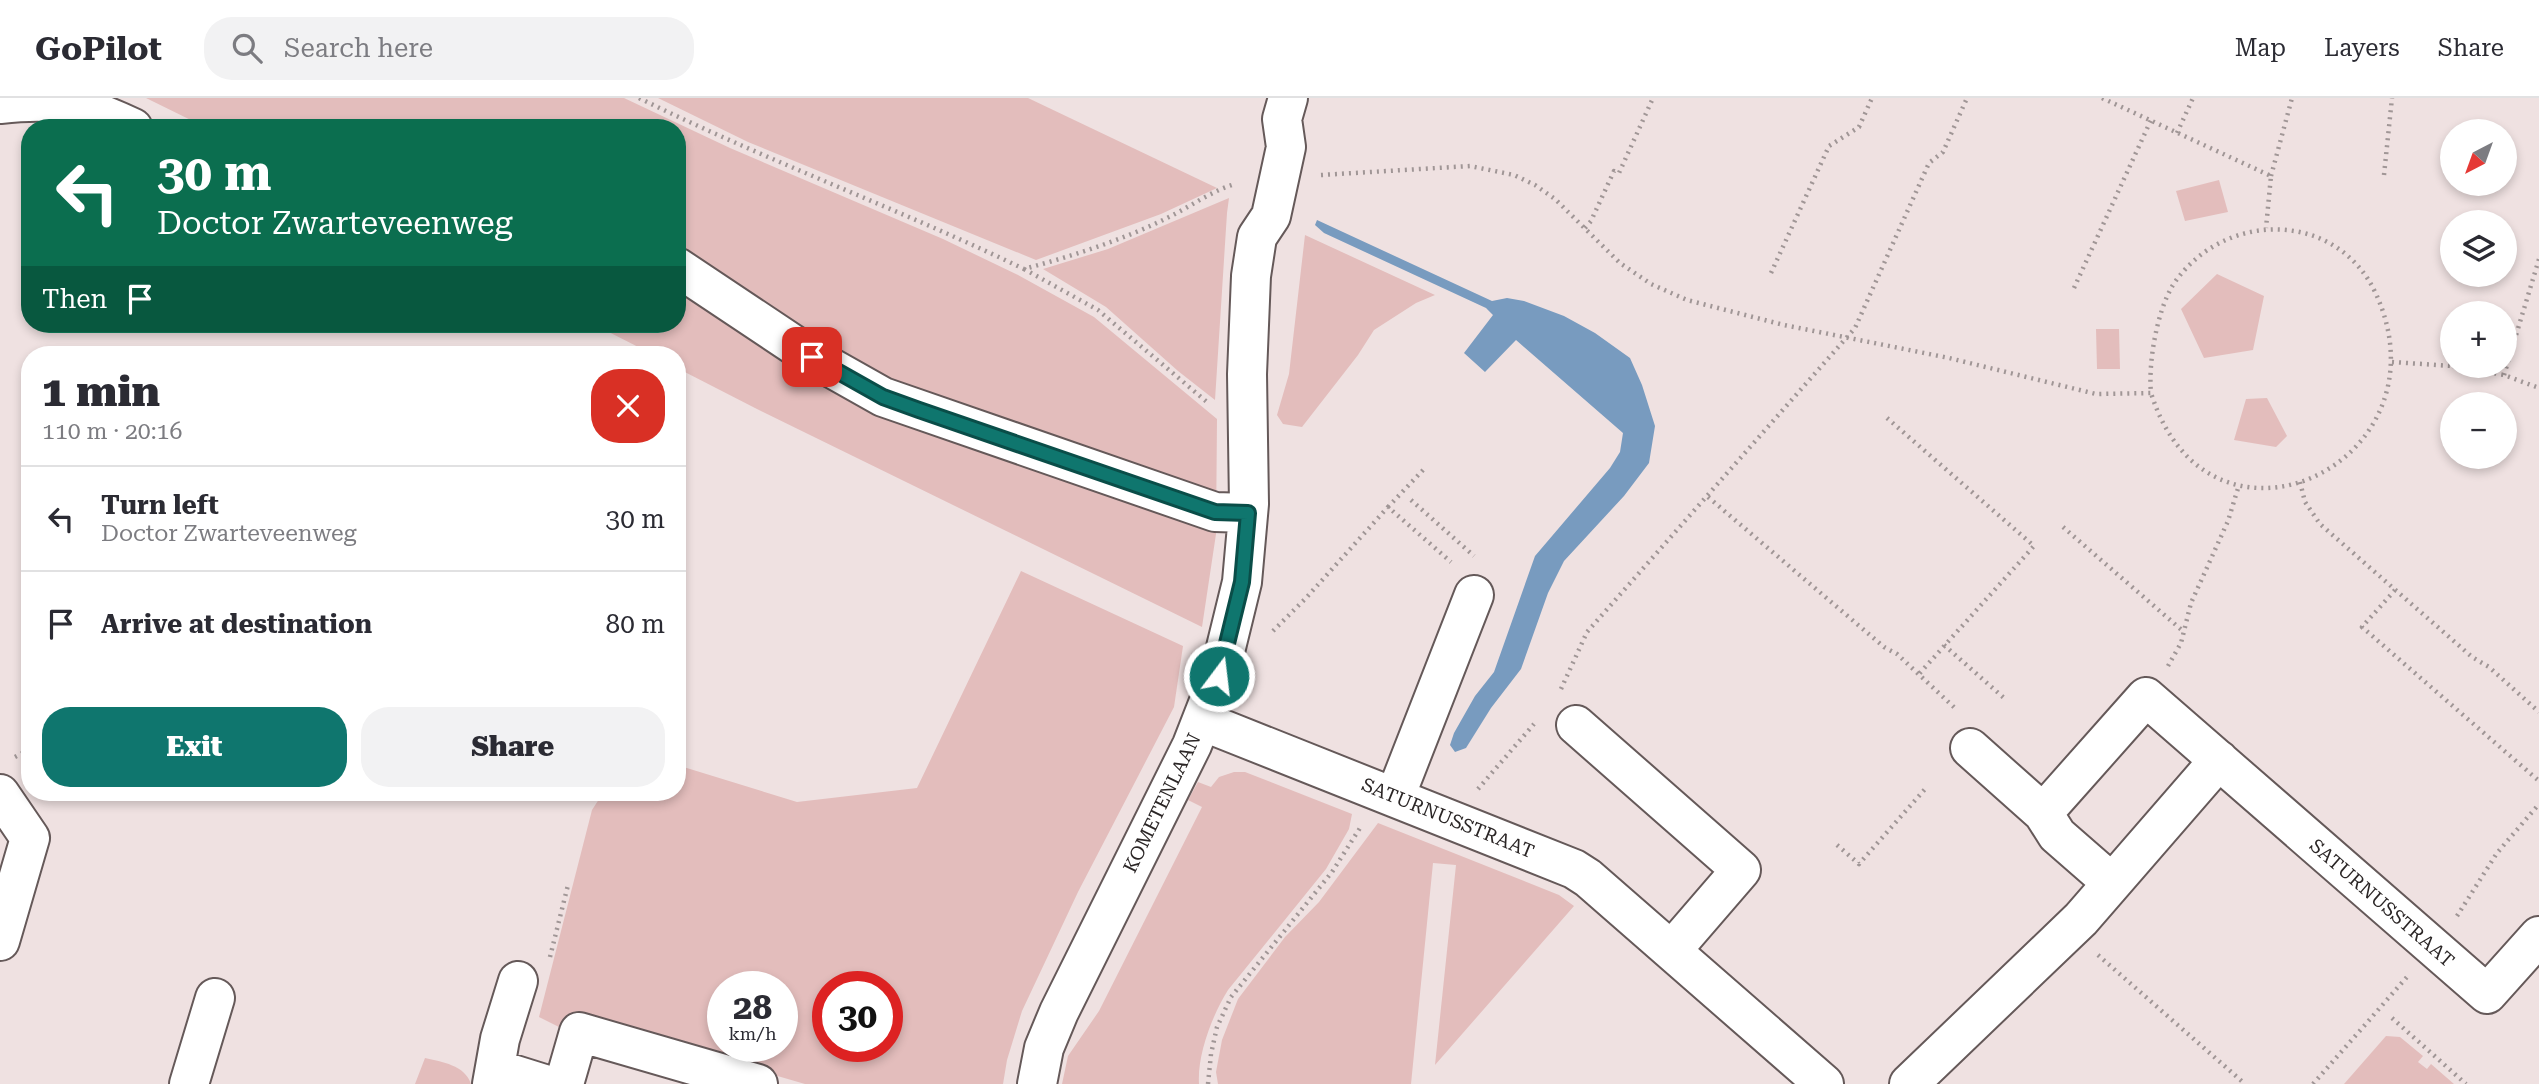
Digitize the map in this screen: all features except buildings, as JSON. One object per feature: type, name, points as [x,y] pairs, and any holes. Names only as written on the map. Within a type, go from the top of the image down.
[{"type":"street","name":"KOMETENLAAN","points":[[1037,1084],[1044,1048],[1059,1012],[1202,721],[1219,676],[1237,605],[1246,551],[1247,374],[1251,276],[1257,237],[1271,216],[1285,154],[1282,119],[1288,98]]},
{"type":"street","points":[[0,104],[41,99],[62,100],[113,119]]},
{"type":"street","points":[[686,273],[812,357],[883,397],[1215,512],[1248,513]]},
{"type":"street","points":[[1380,808],[1474,596]]},
{"type":"street","name":"SATURNUSSTRAAT","points":[[2043,813],[2146,698],[2487,994],[2539,936]]},
{"type":"street","points":[[1566,711],[1741,870],[1672,950]]},
{"type":"street","name":"SATURNUSSTRAAT","points":[[1202,721],[1380,808],[1574,869],[1672,950],[1804,1078]]},
{"type":"street","points":[[1970,748],[2043,813],[2057,835],[2112,883]]},
{"type":"street","points":[[1909,1084],[2081,919],[2219,761]]},
{"type":"street","points":[[0,794],[30,838],[3,919]]},
{"type":"street","points":[[518,981],[500,1039],[494,1076],[544,1084]]},
{"type":"street","points":[[189,1084],[215,998]]},
{"type":"street","points":[[564,1084],[579,1032],[758,1084]]},
{"type":"path","points":[[639,98],[683,119]]},
{"type":"path","points":[[1585,228],[1591,221],[1614,171],[1619,173],[1653,98]]},
{"type":"path","points":[[1771,273],[1829,146],[1859,127],[1872,98]]},
{"type":"path","points":[[1566,711],[1587,632],[1708,498],[1855,328],[1929,163],[1943,152],[1967,98]]},
{"type":"path","points":[[2102,98],[2271,176]]},
{"type":"path","points":[[2178,133],[2193,98]]},
{"type":"path","points":[[2266,228],[2271,176],[2292,98]]},
{"type":"path","points":[[2384,175],[2392,98]]},
{"type":"path","points":[[686,120],[755,153],[1024,269],[1098,310],[1216,409]]},
{"type":"path","points":[[2074,288],[2151,120]]},
{"type":"path","points":[[1308,176],[1459,166],[1492,169],[1535,185],[1555,199],[1620,263],[1651,284],[1687,300],[1784,325],[1949,358],[2096,394],[2151,393]]},
{"type":"path","points":[[1024,269],[1111,241],[1166,219],[1233,185]]},
{"type":"path","points":[[2266,228],[2287,230],[2327,241],[2341,250],[2361,270],[2375,293],[2384,317],[2391,342],[2392,362],[2383,400],[2373,426],[2360,443],[2331,468],[2300,482],[2266,488],[2218,480],[2179,450],[2159,418],[2151,393],[2149,374],[2164,305],[2172,287],[2199,256],[2236,236],[2266,228]]},
{"type":"path","points":[[2517,332],[2539,258]]},
{"type":"path","points":[[2392,362],[2440,365]]},
{"type":"path","points":[[2510,378],[2539,388]]},
{"type":"path","points":[[1887,418],[2034,546],[1919,674]]},
{"type":"path","points":[[1270,634],[1424,469]]},
{"type":"path","points":[[2300,482],[2305,502],[2320,524],[2539,712]]},
{"type":"path","points":[[2181,643],[2191,603],[2228,521],[2239,485]]},
{"type":"path","points":[[1708,498],[1884,647],[1897,654],[1958,711]]},
{"type":"path","points":[[1411,500],[1473,555]]},
{"type":"path","points":[[1388,507],[1442,555]]},
{"type":"path","points":[[2063,527],[2183,632]]},
{"type":"path","points":[[2395,590],[2361,627],[2539,781]]},
{"type":"path","points":[[1944,645],[2004,698]]},
{"type":"path","points":[[1471,797],[1538,720]]},
{"type":"path","points":[[1837,845],[1859,864],[1926,788]]},
{"type":"path","points":[[2451,922],[2497,853],[2539,804]]},
{"type":"path","points":[[1208,1084],[1217,1027],[1231,997],[1380,808]]},
{"type":"path","points":[[2094,951],[2245,1084]]},
{"type":"path","points":[[2313,1084],[2413,970]]},
{"type":"path","points":[[2392,1018],[2466,1084]]},
{"type":"shaded area","points":[[146,98],[624,98],[669,119],[189,119]]},
{"type":"shaded area","points":[[658,98],[1028,98],[1217,188],[1161,214],[1036,260],[748,142]]},
{"type":"shaded area","points":[[686,127],[943,239],[1018,275],[1094,317],[1217,419],[1216,534],[1202,627],[686,373],[686,346],[636,346],[611,333],[686,333]]},
{"type":"shaded area","points":[[2219,180],[2228,212],[2185,221],[2176,191]]},
{"type":"shaded area","points":[[1229,198],[1215,400],[1106,307],[1043,269],[1108,249]]},
{"type":"shaded area","points":[[1305,235],[1435,295],[1416,303],[1374,330],[1302,427],[1283,424],[1277,415],[1289,374]]},
{"type":"shaded area","points":[[2217,274],[2264,296],[2253,350],[2204,358],[2181,309]]},
{"type":"shaded area","points":[[2096,329],[2119,329],[2120,369],[2097,369]]},
{"type":"shaded area","points":[[2267,398],[2287,436],[2276,447],[2234,440],[2246,399]]},
{"type":"shaded area","points":[[1021,571],[1183,646],[1174,707],[1078,892],[1022,1011],[1007,1060],[1003,1084],[805,1084],[730,1062],[798,1062],[798,971],[707,971],[707,1055],[569,1015],[565,1030],[539,1017],[592,810],[598,801],[686,801],[686,768],[797,802],[917,788]]},
{"type":"shaded area","points":[[1245,772],[1352,814],[1349,829],[1326,869],[1228,990],[1207,1035],[1199,1084],[1062,1084],[1068,1056],[1099,1011],[1202,807],[1188,800],[1198,782],[1211,787],[1219,777]]},
{"type":"shaded area","points":[[1378,823],[1559,895],[1574,906],[1435,1065],[1456,865],[1433,863],[1411,1084],[1218,1084],[1216,1072],[1222,1040],[1238,999],[1285,937],[1319,902]]},
{"type":"shaded area","points":[[2386,1036],[2400,1037],[2423,1056],[2418,1062],[2427,1069],[2431,1064],[2454,1084],[2344,1084]]},
{"type":"shaded area","points":[[425,1058],[458,1068],[464,1072],[471,1084],[415,1084]]},
{"type":"water","points":[[1317,220],[1492,301],[1507,298],[1524,301],[1564,316],[1595,333],[1630,358],[1655,426],[1649,463],[1624,496],[1564,561],[1548,593],[1521,669],[1491,708],[1466,748],[1455,752],[1450,745],[1454,733],[1475,696],[1494,672],[1535,556],[1610,468],[1620,452],[1623,433],[1516,340],[1485,372],[1464,353],[1493,315],[1486,308],[1324,233],[1315,225]]},
{"type":"route","points":[[812,357],[883,397],[919,410],[1215,512],[1248,513],[1242,582],[1219,676]]}]
